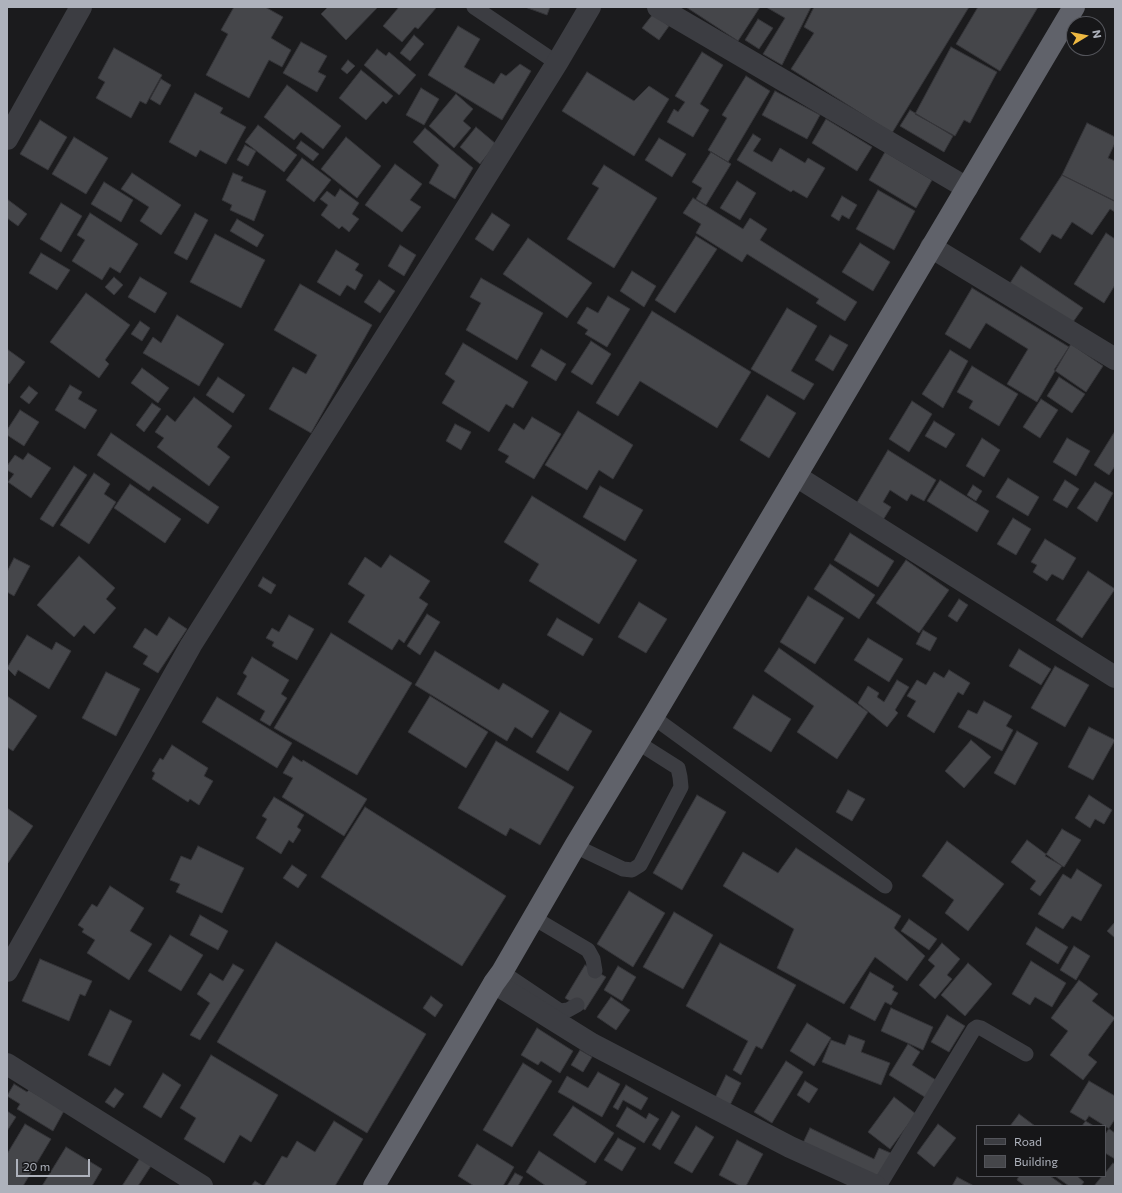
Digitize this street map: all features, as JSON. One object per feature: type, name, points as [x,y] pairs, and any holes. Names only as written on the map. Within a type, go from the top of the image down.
[{"type":"highway","points":[[374,1186],[1074,7]]},
{"type":"street","points":[[7,139],[81,7]]},
{"type":"street","points":[[7,971],[191,645],[437,255],[557,63],[590,7]]},
{"type":"street","points":[[658,7],[967,188]]},
{"type":"street","points":[[931,247],[1115,359]]},
{"type":"street","points":[[796,476],[1115,677]]},
{"type":"street","points":[[498,978],[592,1044],[790,1147],[876,1186]]},
{"type":"street","points":[[7,1064],[202,1186]]},
{"type":"lane","points":[[474,7],[557,63]]},
{"type":"lane","points":[[653,717],[885,886]]},
{"type":"lane","points":[[575,846],[623,869],[632,870],[640,865],[680,787],[680,777],[678,768],[638,742]]},
{"type":"lane","points":[[534,918],[588,950],[593,959],[595,971]]},
{"type":"lane","points":[[498,978],[560,1011],[568,1010],[577,1005]]},
{"type":"lane","points":[[879,1186],[974,1029],[977,1027],[981,1028],[1026,1054]]},
{"type":"building","points":[[234,7],[265,7],[283,17],[271,38],[291,50],[282,67],[269,60],[249,98],[206,75],[228,34],[221,30]]},
{"type":"building","points":[[328,7],[378,7],[346,40],[321,14]]},
{"type":"building","points":[[399,7],[436,8],[418,29],[415,27],[402,42],[383,26]]},
{"type":"building","points":[[525,7],[550,7],[547,15]]},
{"type":"building","points":[[686,7],[760,7],[738,41]]},
{"type":"building","points":[[766,7],[811,7],[782,65],[763,54],[785,18]]},
{"type":"building","points":[[814,7],[969,7],[892,133],[791,69],[814,33],[804,27]]},
{"type":"building","points":[[978,7],[1038,7],[1000,71],[956,44]]},
{"type":"building","points":[[653,14],[669,26],[659,40],[642,28]]},
{"type":"building","points":[[758,19],[773,28],[759,49],[745,40]]},
{"type":"building","points":[[458,26],[480,39],[464,67],[494,84],[501,73],[506,76],[520,64],[531,71],[502,120],[428,75]]},
{"type":"building","points":[[414,35],[424,44],[410,61],[400,53]]},
{"type":"building","points":[[301,42],[327,56],[318,72],[326,76],[317,92],[283,73]]},
{"type":"building","points":[[951,47],[997,72],[970,123],[964,120],[955,136],[915,114]]},
{"type":"building","points":[[114,48],[162,75],[146,104],[140,101],[131,118],[96,98],[105,82],[98,78]]},
{"type":"building","points":[[377,49],[386,56],[389,52],[416,75],[399,95],[364,65]]},
{"type":"building","points":[[702,52],[723,65],[700,104],[709,110],[693,137],[667,122],[674,109],[678,112],[685,102],[675,96]]},
{"type":"building","points":[[348,60],[355,66],[347,74],[341,69]]},
{"type":"building","points":[[361,70],[393,96],[386,104],[383,101],[366,120],[339,98]]},
{"type":"building","points":[[587,72],[634,101],[649,86],[669,99],[634,156],[562,111]]},
{"type":"building","points":[[746,76],[770,91],[728,162],[708,150],[727,118],[722,115]]},
{"type":"building","points":[[161,79],[171,85],[160,105],[150,99]]},
{"type":"building","points":[[287,85],[341,126],[323,149],[301,132],[294,140],[264,117]]},
{"type":"building","points":[[421,88],[439,99],[424,125],[406,115]]},
{"type":"building","points":[[775,91],[820,115],[807,139],[762,115]]},
{"type":"building","points":[[195,93],[223,108],[220,113],[246,127],[226,164],[200,150],[196,157],[169,142]]},
{"type":"building","points":[[456,94],[473,109],[463,121],[471,128],[454,148],[429,126]]},
{"type":"building","points":[[910,110],[953,136],[944,152],[900,126]]},
{"type":"building","points":[[826,119],[872,147],[857,171],[812,143]]},
{"type":"building","points":[[40,120],[67,137],[48,170],[20,154]]},
{"type":"building","points":[[1087,123],[1115,137],[1115,143],[1108,158],[1115,161],[1114,201],[1062,175]]},
{"type":"building","points":[[258,125],[297,155],[284,172],[245,142]]},
{"type":"building","points":[[476,127],[496,144],[480,164],[460,147]]},
{"type":"building","points":[[425,128],[473,168],[455,199],[429,183],[439,165],[413,142]]},
{"type":"building","points":[[753,134],[761,139],[753,151],[772,162],[780,148],[805,163],[808,158],[825,168],[807,198],[793,190],[791,192],[737,160]]},
{"type":"building","points":[[74,137],[108,158],[86,194],[52,174]]},
{"type":"building","points":[[346,137],[381,166],[357,198],[321,169]]},
{"type":"building","points":[[659,138],[686,154],[672,177],[645,160]]},
{"type":"building","points":[[301,141],[319,154],[313,161],[296,148]]},
{"type":"building","points":[[245,145],[256,151],[248,166],[237,160]]},
{"type":"building","points":[[711,152],[731,164],[706,205],[696,199],[702,188],[692,182]]},
{"type":"building","points":[[885,152],[932,180],[916,208],[869,180]]},
{"type":"building","points":[[302,158],[331,180],[314,202],[286,180]]},
{"type":"building","points":[[395,164],[422,184],[410,200],[421,207],[402,232],[365,205]]},
{"type":"building","points":[[604,165],[657,198],[614,268],[567,239],[599,188],[592,184]]},
{"type":"building","points":[[132,173],[181,205],[161,235],[140,221],[149,207],[121,189]]},
{"type":"building","points":[[233,173],[243,177],[241,181],[266,191],[254,221],[230,210],[232,205],[222,200]]},
{"type":"building","points":[[1062,175],[1115,201],[1115,212],[1110,209],[1092,235],[1072,222],[1061,239],[1052,234],[1040,253],[1020,239]]},
{"type":"building","points":[[737,181],[756,193],[740,220],[720,208]]},
{"type":"building","points":[[104,182],[133,200],[121,222],[91,204]]},
{"type":"building","points":[[340,189],[359,203],[352,214],[359,219],[349,232],[342,226],[339,229],[321,215],[328,205],[320,199],[327,191],[335,197]]},
{"type":"building","points":[[878,190],[915,211],[894,250],[856,229]]},
{"type":"building","points":[[842,196],[857,205],[849,219],[842,215],[839,221],[831,216]]},
{"type":"building","points":[[693,198],[743,229],[750,218],[767,229],[760,240],[857,302],[845,321],[816,303],[819,299],[747,254],[742,262],[696,233],[701,224],[683,213]]},
{"type":"building","points":[[7,199],[27,214],[18,226],[7,218]]},
{"type":"building","points":[[61,203],[82,216],[61,252],[40,239]]},
{"type":"building","points":[[90,213],[138,244],[120,273],[110,267],[102,280],[72,261],[85,240],[77,235]]},
{"type":"building","points":[[195,213],[208,220],[187,260],[174,253]]},
{"type":"building","points":[[492,213],[510,225],[493,251],[475,239]]},
{"type":"building","points":[[237,219],[264,235],[257,247],[230,231]]},
{"type":"building","points":[[1106,233],[1115,239],[1115,285],[1104,303],[1074,284]]},
{"type":"building","points":[[215,234],[265,260],[241,308],[190,282]]},
{"type":"building","points":[[696,236],[717,249],[675,313],[655,300]]},
{"type":"building","points":[[528,238],[592,283],[567,318],[503,274]]},
{"type":"building","points":[[860,243],[890,262],[873,291],[842,272]]},
{"type":"building","points":[[400,245],[416,255],[404,276],[388,266]]},
{"type":"building","points":[[336,250],[359,264],[355,270],[363,275],[355,290],[347,285],[340,296],[317,282]]},
{"type":"building","points":[[41,253],[70,270],[57,290],[29,273]]},
{"type":"building","points":[[1021,266],[1083,308],[1073,322],[1005,291]]},
{"type":"building","points":[[632,271],[656,286],[644,307],[620,291]]},
{"type":"building","points":[[114,277],[123,285],[114,295],[105,287]]},
{"type":"building","points":[[140,277],[167,293],[155,313],[128,297]]},
{"type":"building","points":[[481,278],[543,313],[517,360],[466,330],[481,303],[470,297]]},
{"type":"building","points":[[379,280],[395,291],[380,313],[364,302]]},
{"type":"building","points":[[300,284],[372,325],[311,433],[269,409],[293,367],[306,374],[317,355],[274,330]]},
{"type":"building","points":[[972,288],[1069,347],[1037,402],[1007,384],[1028,349],[986,323],[970,349],[945,334]]},
{"type":"building","points":[[86,293],[130,325],[105,360],[109,364],[99,378],[50,342]]},
{"type":"building","points":[[608,296],[630,309],[607,347],[585,334],[588,330],[577,323],[587,307],[598,313]]},
{"type":"building","points":[[787,308],[817,326],[791,371],[814,384],[804,400],[751,369]]},
{"type":"building","points":[[652,311],[751,372],[717,428],[640,381],[618,416],[596,403]]},
{"type":"building","points":[[177,315],[224,344],[199,386],[143,353],[153,337],[161,343]]},
{"type":"building","points":[[140,321],[150,328],[142,341],[131,334]]},
{"type":"building","points":[[830,335],[848,345],[833,371],[815,360]]},
{"type":"building","points":[[591,341],[611,354],[592,385],[571,372]]},
{"type":"building","points":[[463,343],[528,382],[513,408],[506,404],[489,432],[442,403],[455,381],[445,374]]},
{"type":"building","points":[[1071,344],[1103,366],[1086,392],[1054,370]]},
{"type":"building","points":[[7,349],[25,362],[9,384],[7,382]]},
{"type":"building","points":[[541,349],[566,364],[556,381],[531,366]]},
{"type":"building","points":[[950,350],[968,361],[943,408],[922,394]]},
{"type":"building","points":[[972,366],[1018,394],[999,426],[969,408],[973,401],[957,392]]},
{"type":"building","points":[[142,368],[169,388],[158,403],[131,383]]},
{"type":"building","points":[[218,377],[245,395],[233,413],[206,395]]},
{"type":"building","points":[[1059,377],[1085,394],[1072,413],[1047,396]]},
{"type":"building","points":[[70,385],[82,392],[78,399],[97,410],[85,429],[55,410]]},
{"type":"building","points":[[29,386],[38,393],[29,404],[20,397]]},
{"type":"building","points":[[767,395],[796,413],[769,458],[740,440]]},
{"type":"building","points":[[194,397],[232,426],[217,447],[230,457],[209,486],[157,447],[164,438],[155,432],[167,415],[175,422]]},
{"type":"building","points":[[1041,399],[1058,410],[1040,438],[1023,427]]},
{"type":"building","points":[[912,401],[932,414],[909,452],[889,439]]},
{"type":"building","points":[[152,403],[161,409],[144,432],[136,425]]},
{"type":"building","points":[[20,410],[39,422],[24,446],[7,435],[7,430]]},
{"type":"building","points":[[578,411],[633,445],[613,479],[599,470],[587,490],[545,465]]},
{"type":"building","points":[[532,417],[561,434],[534,479],[505,462],[509,456],[498,450],[514,423],[524,430]]},
{"type":"building","points":[[934,421],[955,434],[946,448],[925,436]]},
{"type":"building","points":[[455,424],[471,432],[461,450],[446,441]]},
{"type":"building","points":[[1115,431],[1115,466],[1109,475],[1094,465]]},
{"type":"building","points":[[111,433],[219,507],[208,524],[153,486],[149,491],[97,455]]},
{"type":"building","points":[[982,438],[1000,450],[984,477],[966,466]]},
{"type":"building","points":[[1067,438],[1090,451],[1076,476],[1053,462]]},
{"type":"building","points":[[888,450],[936,480],[924,501],[911,494],[907,501],[890,490],[883,502],[891,507],[883,520],[856,504]]},
{"type":"building","points":[[28,453],[51,468],[31,498],[8,482],[14,474],[7,470],[7,466],[15,455],[23,460]]},
{"type":"building","points":[[74,466],[87,475],[53,527],[40,519]]},
{"type":"building","points":[[94,473],[110,484],[104,494],[116,502],[89,544],[60,525]]},
{"type":"building","points":[[1008,478],[1039,497],[1028,516],[996,497]]},
{"type":"building","points":[[940,480],[989,511],[977,532],[927,501]]},
{"type":"building","points":[[1065,480],[1079,489],[1067,508],[1053,500]]},
{"type":"building","points":[[1095,482],[1113,493],[1097,522],[1077,508]]},
{"type":"building","points":[[130,484],[181,519],[165,543],[114,508]]},
{"type":"building","points":[[973,485],[982,491],[976,501],[967,495]]},
{"type":"building","points":[[600,486],[643,510],[625,541],[583,517]]},
{"type":"building","points":[[532,496],[637,560],[599,624],[529,581],[539,564],[504,542]]},
{"type":"building","points":[[1013,518],[1031,529],[1016,555],[997,544]]},
{"type":"building","points":[[850,533],[894,561],[878,587],[834,560]]},
{"type":"building","points":[[1045,539],[1076,558],[1063,580],[1052,574],[1047,581],[1033,572],[1037,565],[1031,562]]},
{"type":"building","points":[[390,555],[430,581],[419,598],[428,604],[404,643],[399,639],[392,650],[348,622],[365,595],[348,584],[365,557],[381,568]]},
{"type":"building","points":[[79,556],[115,588],[106,599],[116,608],[94,634],[84,625],[74,637],[37,605]]},
{"type":"building","points":[[14,558],[30,566],[14,596],[7,592],[7,572]]},
{"type":"building","points":[[906,560],[949,590],[919,633],[876,603]]},
{"type":"building","points":[[830,564],[875,595],[859,619],[814,589]]},
{"type":"building","points":[[1088,571],[1115,589],[1082,638],[1056,620]]},
{"type":"building","points":[[263,577],[276,585],[271,594],[258,586]]},
{"type":"building","points":[[808,596],[844,618],[815,664],[780,642]]},
{"type":"building","points":[[959,599],[968,605],[957,622],[948,616]]},
{"type":"building","points":[[639,602],[667,619],[646,653],[618,637]]},
{"type":"building","points":[[427,614],[440,622],[420,655],[407,646]]},
{"type":"building","points":[[289,615],[314,629],[297,660],[272,646],[274,642],[266,638],[272,628],[279,632]]},
{"type":"building","points":[[169,617],[187,629],[158,673],[143,664],[148,656],[133,647],[145,628],[157,636]]},
{"type":"building","points":[[557,618],[593,639],[583,656],[547,635]]},
{"type":"building","points":[[923,630],[937,638],[930,651],[916,644]]},
{"type":"building","points":[[331,633],[412,683],[357,775],[274,728]]},
{"type":"building","points":[[27,635],[52,650],[56,642],[71,651],[49,689],[18,670],[15,676],[7,668]]},
{"type":"building","points":[[868,638],[903,659],[889,682],[854,660]]},
{"type":"building","points":[[779,648],[868,712],[837,759],[797,732],[814,706],[764,671]]},
{"type":"building","points":[[1019,649],[1051,669],[1041,685],[1009,666]]},
{"type":"building","points":[[435,651],[499,690],[503,683],[549,711],[532,738],[515,727],[507,741],[415,685]]},
{"type":"building","points":[[252,657],[289,680],[281,694],[287,698],[270,726],[260,720],[265,711],[237,694],[247,676],[243,673]]},
{"type":"building","points":[[1055,666],[1089,685],[1065,727],[1031,708]]},
{"type":"building","points":[[949,670],[970,683],[963,695],[958,692],[934,733],[907,716],[916,701],[907,696],[917,680],[926,685],[934,672],[944,678]]},
{"type":"building","points":[[106,672],[140,689],[116,736],[82,718]]},
{"type":"building","points":[[897,680],[909,687],[895,710],[898,713],[887,727],[858,703],[868,686],[879,693],[877,697],[884,702]]},
{"type":"building","points":[[753,695],[791,719],[771,752],[733,728]]},
{"type":"building","points":[[7,696],[37,716],[13,751],[7,747]]},
{"type":"building","points":[[430,696],[488,732],[466,768],[408,732]]},
{"type":"building","points":[[217,697],[292,743],[277,768],[202,722]]},
{"type":"building","points":[[984,701],[1012,716],[1006,726],[1013,730],[1002,751],[958,727],[968,710],[977,714]]},
{"type":"building","points":[[560,712],[592,731],[568,771],[536,752]]},
{"type":"building","points":[[1089,727],[1115,740],[1093,780],[1068,767]]},
{"type":"building","points":[[1017,731],[1038,743],[1015,785],[994,773]]},
{"type":"building","points":[[971,740],[991,757],[964,788],[945,771]]},
{"type":"building","points":[[496,741],[574,787],[540,845],[510,828],[506,836],[458,808]]},
{"type":"building","points":[[172,745],[208,768],[204,776],[213,781],[199,805],[190,799],[188,802],[152,779],[155,773],[152,771],[160,758],[163,760]]},
{"type":"building","points":[[293,756],[302,762],[303,760],[367,799],[344,836],[282,797],[293,778],[283,773]]},
{"type":"building","points":[[848,790],[865,799],[852,821],[836,812]]},
{"type":"building","points":[[697,795],[726,812],[682,890],[653,873]]},
{"type":"building","points":[[1089,795],[1112,810],[1104,824],[1095,819],[1090,828],[1075,818]]},
{"type":"building","points":[[274,797],[304,815],[297,827],[301,830],[293,843],[289,840],[281,854],[256,838],[267,819],[262,816]]},
{"type":"building","points":[[365,807],[506,896],[462,966],[321,877]]},
{"type":"building","points":[[7,808],[33,826],[8,863],[7,862]]},
{"type":"building","points":[[1062,829],[1081,840],[1064,867],[1045,856]]},
{"type":"building","points":[[1027,840],[1062,866],[1040,896],[1030,889],[1036,881],[1011,862]]},
{"type":"building","points":[[947,841],[1004,884],[968,931],[945,913],[954,900],[922,876]]},
{"type":"building","points":[[198,846],[244,868],[222,913],[176,892],[180,884],[170,880],[181,856],[191,860]]},
{"type":"building","points":[[796,848],[901,916],[894,928],[925,956],[907,981],[875,957],[844,1004],[777,968],[794,929],[723,886],[743,852],[778,873]]},
{"type":"building","points":[[292,865],[307,875],[298,888],[283,878]]},
{"type":"building","points":[[1077,869],[1102,885],[1081,921],[1072,916],[1063,929],[1038,914],[1063,874],[1071,879]]},
{"type":"building","points":[[110,886],[144,908],[130,931],[152,944],[129,980],[87,953],[95,940],[82,932],[84,929],[78,925],[92,904],[97,907]]},
{"type":"building","points":[[629,891],[665,913],[633,967],[597,944]]},
{"type":"building","points":[[674,912],[713,935],[683,989],[643,967]]},
{"type":"building","points":[[200,915],[228,931],[218,950],[190,935]]},
{"type":"building","points":[[909,919],[937,939],[929,950],[901,931]]},
{"type":"building","points":[[1115,922],[1115,938],[1107,931]]},
{"type":"building","points":[[1036,927],[1068,947],[1058,964],[1026,944]]},
{"type":"building","points":[[170,935],[203,955],[181,991],[148,971]]},
{"type":"building","points":[[276,942],[426,1034],[367,1133],[217,1042]]},
{"type":"building","points":[[720,943],[796,985],[762,1049],[756,1046],[741,1075],[733,1070],[748,1041],[686,1006]]},
{"type":"building","points":[[942,943],[960,959],[947,975],[952,979],[935,999],[919,985],[935,966],[928,960]]},
{"type":"building","points":[[1074,946],[1090,956],[1076,980],[1060,970]]},
{"type":"building","points":[[40,959],[92,981],[85,996],[80,994],[69,1021],[22,1001]]},
{"type":"building","points":[[1031,961],[1066,983],[1052,1007],[1035,997],[1030,1005],[1012,994]]},
{"type":"building","points":[[968,963],[992,984],[965,1016],[941,995]]},
{"type":"building","points":[[233,964],[244,970],[200,1040],[190,1035],[210,1003],[197,994],[210,973],[223,981]]},
{"type":"building","points":[[585,965],[606,977],[585,1010],[565,998]]},
{"type":"building","points":[[618,966],[636,977],[622,1001],[604,990]]},
{"type":"building","points":[[870,972],[894,986],[892,990],[898,993],[891,1005],[885,1002],[875,1021],[850,1008]]},
{"type":"building","points":[[1079,980],[1098,994],[1092,1001],[1115,1018],[1088,1055],[1097,1062],[1083,1080],[1050,1055],[1068,1031],[1051,1018]]},
{"type":"building","points":[[431,996],[443,1005],[435,1017],[423,1008]]},
{"type":"building","points":[[611,997],[630,1010],[616,1030],[597,1017]]},
{"type":"building","points":[[891,1008],[933,1027],[923,1050],[881,1031]]},
{"type":"building","points":[[110,1010],[132,1021],[110,1066],[88,1055]]},
{"type":"building","points":[[947,1015],[965,1026],[949,1052],[931,1042]]},
{"type":"building","points":[[807,1023],[831,1038],[814,1066],[790,1051]]},
{"type":"building","points":[[537,1028],[573,1051],[560,1073],[541,1061],[538,1065],[521,1055]]},
{"type":"building","points":[[849,1035],[865,1041],[861,1052],[890,1063],[881,1085],[822,1062],[831,1040],[845,1045]]},
{"type":"building","points":[[908,1044],[920,1052],[912,1065],[939,1082],[928,1099],[889,1075]]},
{"type":"building","points":[[580,1050],[592,1057],[583,1072],[571,1065]]},
{"type":"building","points":[[211,1055],[278,1095],[251,1142],[240,1135],[224,1163],[184,1139],[196,1118],[180,1108]]},
{"type":"building","points":[[786,1061],[803,1072],[772,1123],[754,1112]]},
{"type":"building","points":[[523,1063],[552,1081],[512,1147],[483,1130]]},
{"type":"building","points":[[598,1072],[620,1084],[602,1117],[558,1092],[567,1076],[588,1088]]},
{"type":"building","points":[[163,1073],[181,1085],[161,1118],[143,1107]]},
{"type":"building","points":[[726,1075],[741,1083],[728,1109],[713,1102]]},
{"type":"building","points":[[805,1081],[818,1089],[809,1103],[797,1095]]},
{"type":"building","points":[[1089,1081],[1115,1096],[1115,1119],[1106,1133],[1106,1125],[1092,1125],[1070,1112]]},
{"type":"building","points":[[14,1084],[27,1092],[29,1090],[64,1111],[53,1131],[17,1109],[20,1104],[7,1096]]},
{"type":"building","points":[[626,1085],[648,1098],[641,1110],[623,1100],[618,1110],[613,1107]]},
{"type":"building","points":[[115,1088],[124,1094],[114,1108],[105,1102]]},
{"type":"building","points":[[894,1097],[916,1114],[890,1149],[868,1132]]},
{"type":"building","points":[[573,1106],[614,1133],[595,1163],[553,1135]]},
{"type":"building","points":[[627,1107],[646,1119],[649,1113],[659,1119],[644,1143],[616,1126]]},
{"type":"building","points":[[7,1111],[16,1117],[7,1131]]},
{"type":"building","points":[[672,1111],[680,1116],[660,1150],[652,1145]]},
{"type":"building","points":[[1019,1114],[1034,1125],[1011,1125]]},
{"type":"building","points":[[1089,1116],[1103,1125],[1083,1125]]},
{"type":"building","points":[[334,1121],[363,1139],[335,1186],[264,1186],[282,1156],[287,1158],[297,1141],[315,1152]]},
{"type":"building","points":[[25,1124],[51,1139],[23,1186],[9,1186],[7,1185],[7,1154]]},
{"type":"building","points":[[938,1124],[956,1138],[934,1167],[917,1153]]},
{"type":"building","points":[[696,1126],[714,1137],[692,1173],[674,1163]]},
{"type":"building","points":[[1106,1127],[1115,1133],[1115,1159],[1106,1154]]},
{"type":"building","points":[[810,1128],[874,1159],[879,1148],[893,1154],[880,1180],[803,1143]]},
{"type":"building","points":[[618,1138],[636,1148],[622,1171],[604,1160]]},
{"type":"building","points":[[737,1140],[763,1154],[746,1186],[740,1186],[719,1175]]},
{"type":"building","points":[[477,1144],[514,1167],[503,1186],[474,1186],[458,1176]]},
{"type":"building","points":[[66,1147],[102,1169],[92,1186],[42,1186]]},
{"type":"building","points":[[539,1151],[587,1182],[584,1186],[546,1186],[526,1172]]},
{"type":"building","points":[[140,1158],[151,1166],[138,1186],[122,1186]]},
{"type":"building","points":[[1113,1163],[1115,1165],[1115,1186],[1094,1186],[1101,1177],[1106,1177],[1106,1172]]},
{"type":"building","points":[[515,1173],[523,1177],[518,1186],[507,1186]]},
{"type":"building","points":[[957,1177],[974,1186],[952,1186]]},
{"type":"building","points":[[1018,1177],[1051,1177],[1064,1186],[1025,1186],[1017,1180]]},
{"type":"building","points":[[1056,1177],[1078,1177],[1084,1182],[1081,1186],[1069,1186]]},
{"type":"building","points":[[255,1181],[263,1186],[251,1186]]}]
